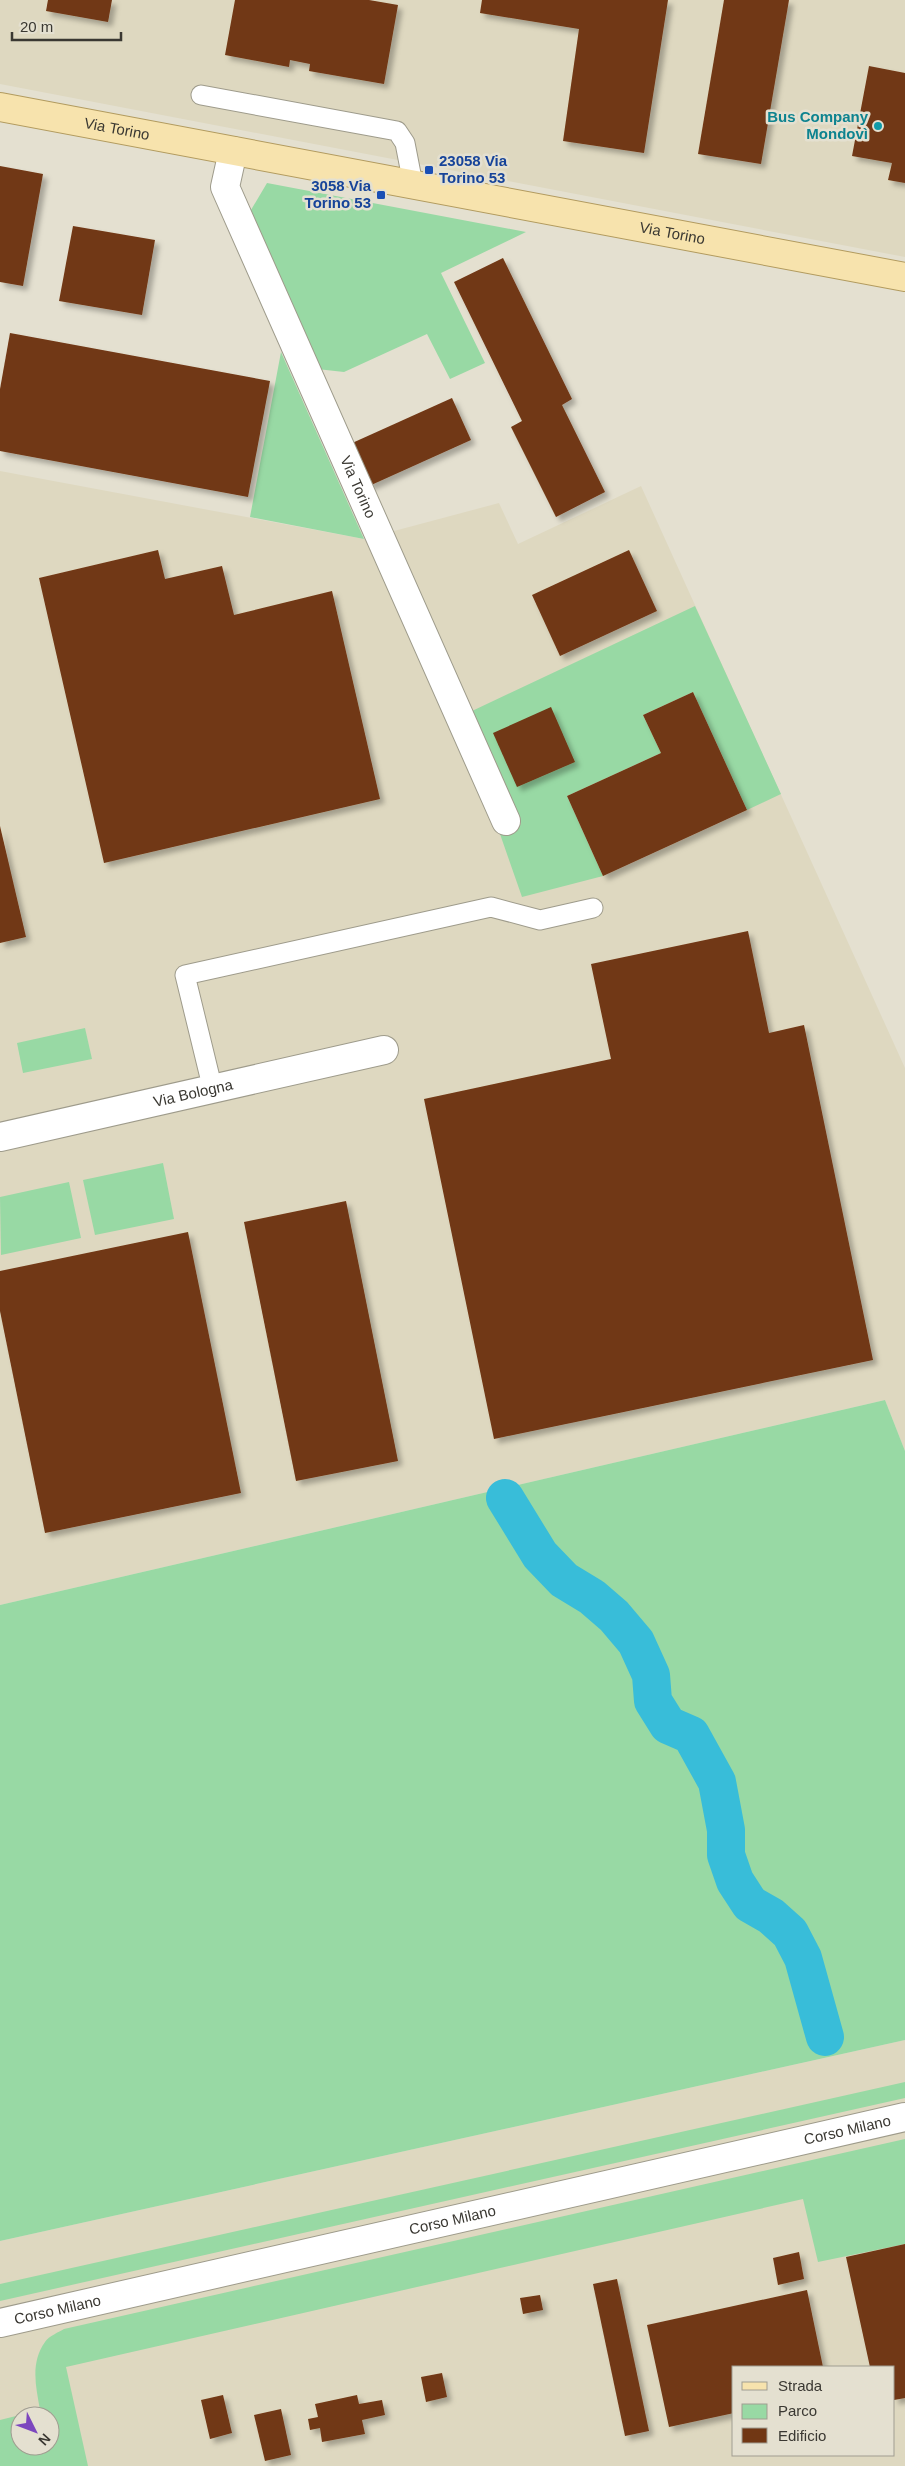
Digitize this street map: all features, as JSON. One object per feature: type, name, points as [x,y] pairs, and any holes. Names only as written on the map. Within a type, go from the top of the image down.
[{"type":"main road","name":"Via Torino","points":[[0,108],[905,277]]},
{"type":"street","name":"Via Torino","points":[[233,151],[225,187],[506,821]]},
{"type":"street","name":"Via Bologna","points":[[0,1137],[384,1050]]},
{"type":"street","name":"Corso Milano","points":[[0,2323],[905,2117]]},
{"type":"lane","points":[[201,95],[397,131],[405,143],[413,184]]},
{"type":"lane","points":[[213,1090],[185,975],[491,906],[540,920],[593,908]]},
{"type":"shaded area","points":[[0,0],[905,0],[905,257],[0,84]]},
{"type":"shaded area","points":[[0,471],[364,539],[499,503],[518,544],[641,486],[905,1068],[905,1451],[885,1400],[0,1605]]},
{"type":"shaded area","points":[[905,2040],[905,2466],[0,2466],[0,2241]]},
{"type":"green space","points":[[267,183],[526,232],[441,273],[485,363],[450,379],[427,334],[344,372],[317,369],[248,215]]},
{"type":"green space","points":[[281,352],[364,539],[250,517]]},
{"type":"green space","points":[[695,606],[781,794],[747,810],[693,692],[643,715],[661,753],[567,796],[603,876],[522,897],[500,834],[521,824],[472,711]]},
{"type":"green space","points":[[85,1028],[92,1059],[23,1073],[17,1043]]},
{"type":"green space","points":[[163,1163],[174,1219],[95,1235],[83,1180]]},
{"type":"green space","points":[[69,1182],[81,1238],[1,1255],[0,1197]]},
{"type":"green space","points":[[885,1400],[905,1451],[905,2040],[0,2241],[0,1605]]},
{"type":"green space","points":[[905,2082],[905,2098],[0,2301],[0,2284]]},
{"type":"green space","points":[[905,2139],[905,2244],[818,2262],[803,2199],[66,2367],[88,2466],[0,2466],[0,2420],[10,2418],[10,2456],[60,2456],[60,2406],[39,2406],[35,2375],[40,2350],[51,2336],[64,2329]]},
{"type":"building","points":[[48,0],[112,0],[108,22],[46,11]]},
{"type":"building","points":[[235,0],[369,0],[398,5],[384,84],[309,71],[310,64],[290,60],[289,67],[225,55]]},
{"type":"building","points":[[482,0],[668,0],[644,153],[563,141],[579,29],[480,13]]},
{"type":"building","points":[[724,0],[789,0],[761,164],[698,154]]},
{"type":"building","name":"Bus Company Mondovì","points":[[869,66],[905,73],[905,183],[888,180],[892,163],[852,156]]},
{"type":"building","points":[[0,166],[43,174],[23,286],[0,282]]},
{"type":"building","points":[[73,226],[155,240],[142,315],[59,301]]},
{"type":"building","points":[[503,258],[572,399],[562,405],[605,492],[556,517],[511,427],[522,421],[454,282]]},
{"type":"building","points":[[10,333],[270,381],[248,497],[0,451],[0,389]]},
{"type":"building","points":[[452,398],[471,440],[369,486],[350,444]]},
{"type":"building","points":[[158,550],[165,579],[222,566],[234,615],[332,591],[380,799],[104,863],[39,578]]},
{"type":"building","points":[[629,550],[657,611],[560,656],[532,595]]},
{"type":"building","points":[[693,692],[747,810],[603,876],[567,796],[661,753],[643,715]]},
{"type":"building","points":[[551,707],[575,762],[517,787],[493,733]]},
{"type":"building","points":[[0,826],[26,937],[0,943]]},
{"type":"building","points":[[748,931],[769,1033],[804,1025],[873,1360],[494,1439],[424,1099],[611,1059],[591,964]]},
{"type":"building","points":[[346,1201],[398,1461],[296,1481],[244,1222]]},
{"type":"building","points":[[188,1232],[241,1493],[45,1533],[0,1311],[0,1271]]},
{"type":"building","points":[[905,2244],[905,2398],[895,2400],[895,2366],[870,2366],[846,2257]]},
{"type":"building","points":[[799,2252],[804,2279],[778,2285],[773,2258]]},
{"type":"building","points":[[617,2279],[649,2431],[625,2436],[593,2284]]},
{"type":"building","points":[[807,2290],[823,2366],[732,2366],[732,2413],[669,2427],[647,2325]]},
{"type":"building","points":[[540,2295],[543,2310],[523,2314],[520,2298]]},
{"type":"building","points":[[442,2373],[447,2397],[426,2402],[421,2377]]},
{"type":"building","points":[[223,2395],[232,2433],[210,2439],[201,2400]]},
{"type":"building","points":[[357,2395],[359,2404],[382,2400],[385,2415],[362,2420],[365,2434],[322,2442],[320,2428],[310,2430],[308,2419],[318,2417],[315,2404]]},
{"type":"building","points":[[281,2409],[291,2455],[265,2461],[254,2415]]},
{"type":"waterway","points":[[505,1498],[540,1555],[564,1580],[592,1597],[614,1616],[636,1642],[651,1675],[653,1701],[668,1725],[691,1735],[717,1782],[726,1830],[726,1855],[735,1881],[750,1904],[771,1916],[790,1933],[803,1958],[825,2037]]},
{"type":"place","name":"Bus Company Mondovì","points":[[878,126]]},
{"type":"place","name":"23058 Via Torino 53","points":[[429,170]]},
{"type":"place","name":"3058 Via Torino 53","points":[[381,195]]}]
